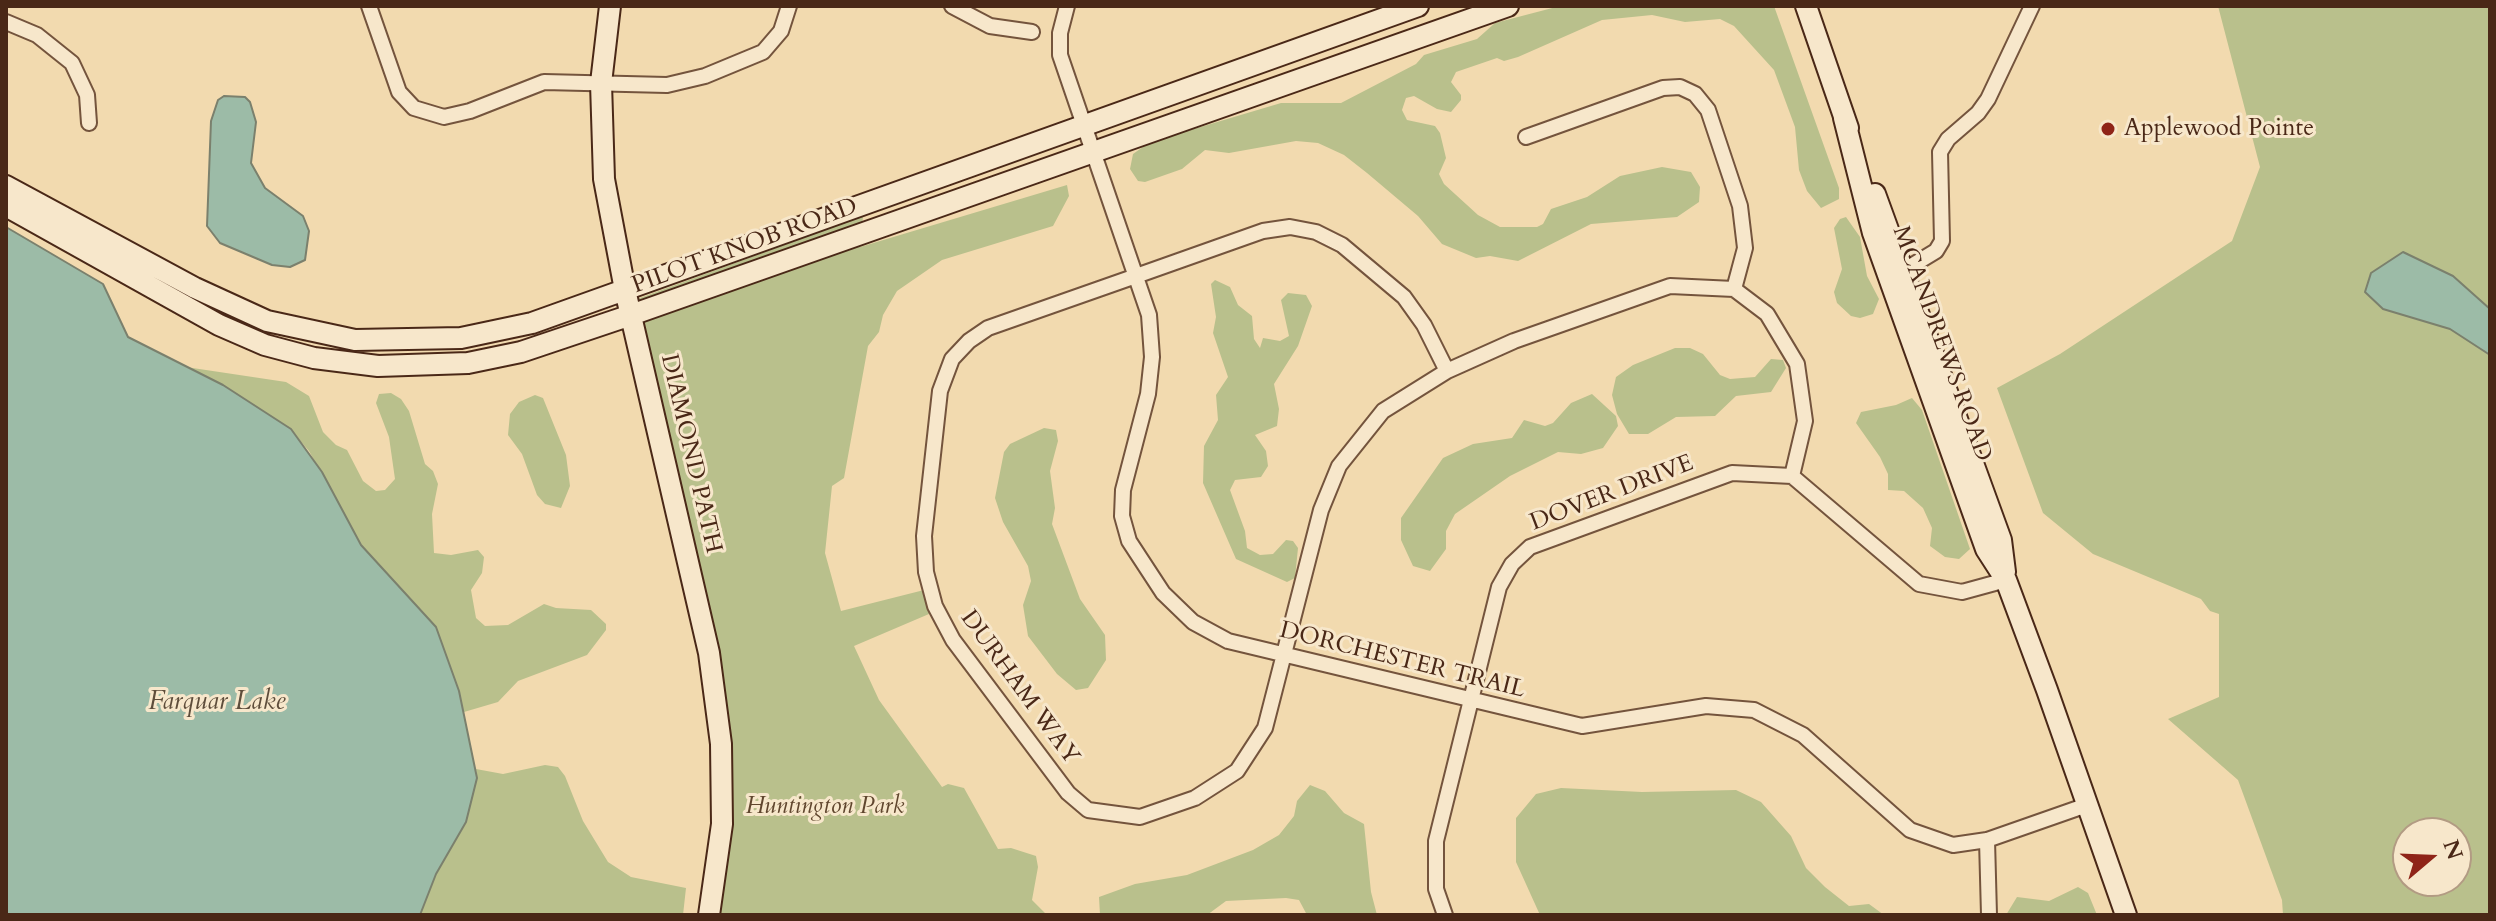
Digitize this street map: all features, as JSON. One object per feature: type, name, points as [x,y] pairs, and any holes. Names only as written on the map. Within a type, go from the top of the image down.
[{"type":"main road","name":"DIAMOND PATH","points":[[610,6],[601,83],[604,179],[625,290],[709,653],[721,744],[722,824],[709,915]]},
{"type":"main road","name":"PILOT KNOB ROAD","points":[[6,186],[237,309],[330,336],[380,341],[461,338],[532,323],[1418,6]]},
{"type":"main road","name":"PILOT KNOB ROAD","points":[[6,206],[219,325],[265,345],[335,362],[392,367],[468,363],[521,352],[631,315],[1508,6]]},
{"type":"main road","name":"MCANDREWS ROAD","points":[[1806,6],[1844,118],[2001,540],[2006,580],[2126,915]]},
{"type":"main road","name":"MCANDREWS ROAD","points":[[1844,118],[1873,233],[1986,549],[2006,580]]},
{"type":"street","points":[[369,6],[399,92],[414,108],[433,116],[454,116],[544,82],[667,85],[705,76],[757,56],[777,37],[789,6]]},
{"type":"street","points":[[952,6],[990,26],[1032,32]]},
{"type":"street","name":"DORCHESTER TRAIL","points":[[1067,6],[1060,33],[1060,55],[1149,315],[1152,357],[1148,394],[1123,490],[1122,516],[1129,541],[1163,593],[1193,622],[1228,641],[1470,702],[1582,726],[1706,706],[1754,710],[1803,735],[1910,830],[1953,845],[1987,840],[2087,805]]},
{"type":"street","points":[[1903,271],[1936,251],[1942,241],[1940,152],[1948,139],[1978,113],[1988,99],[2032,6]]},
{"type":"street","points":[[6,22],[37,35],[72,63],[87,95],[89,123]]},
{"type":"street","points":[[1526,137],[1663,88],[1680,87],[1695,94],[1708,110],[1740,206],[1745,248],[1734,289],[1767,314],[1797,364],[1805,421],[1792,476],[1919,584],[1962,592],[2006,580]]},
{"type":"street","name":"DURHAM WAY","points":[[1447,371],[1424,325],[1404,297],[1342,245],[1316,232],[1290,227],[1263,231],[988,328],[969,341],[952,359],[940,391],[924,536],[926,572],[935,606],[953,640],[1068,793],[1088,810],[1140,817],[1195,798],[1237,771],[1265,728],[1321,510],[1339,466],[1383,411],[1447,371],[1514,341],[1670,286],[1734,289]]},
{"type":"street","name":"DOVER DRIVE","points":[[1445,915],[1436,889],[1436,841],[1499,587],[1512,564],[1530,547],[1732,473],[1792,476]]},
{"type":"street","points":[[1987,840],[1989,915]]},
{"type":"green space","points":[[1560,6],[1774,6],[1839,188],[1839,199],[1821,208],[1807,191],[1799,170],[1795,127],[1774,70],[1734,26],[1720,19],[1685,22],[1652,15],[1602,20],[1518,57],[1504,61],[1497,58],[1456,72],[1451,82],[1461,95],[1461,100],[1451,112],[1437,109],[1414,96],[1406,98],[1402,110],[1407,120],[1435,126],[1440,133],[1446,158],[1439,174],[1444,184],[1478,215],[1500,227],[1537,227],[1543,224],[1551,209],[1587,197],[1620,176],[1662,167],[1691,172],[1700,187],[1699,202],[1677,217],[1591,224],[1518,261],[1490,256],[1476,258],[1442,244],[1418,216],[1367,173],[1344,155],[1318,143],[1296,141],[1229,153],[1205,150],[1182,169],[1145,182],[1138,181],[1130,169],[1133,154],[1150,142],[1281,103],[1341,103],[1416,64],[1424,55],[1477,39],[1495,23]]},
{"type":"green space","points":[[2218,6],[2490,6],[2490,915],[2283,915],[2282,900],[2238,780],[2168,719],[2219,697],[2219,614],[2210,611],[2201,599],[2093,554],[2043,513],[1997,388],[2060,354],[2232,241],[2260,167]]},
{"type":"green space","name":"Huntington Park","points":[[1067,185],[1069,196],[1053,226],[942,260],[897,291],[883,315],[879,332],[868,346],[844,478],[832,486],[825,553],[841,611],[928,589],[936,611],[854,646],[879,700],[942,787],[948,784],[964,788],[998,849],[1011,848],[1036,856],[1038,867],[1032,900],[1047,915],[707,915],[717,728],[629,302],[863,216],[860,247]]},
{"type":"green space","points":[[1846,217],[1860,237],[1867,276],[1879,299],[1873,314],[1860,318],[1851,316],[1837,303],[1834,292],[1842,269],[1834,228],[1840,219]]},
{"type":"green space","points":[[1215,280],[1230,287],[1238,305],[1252,316],[1254,339],[1260,348],[1263,338],[1280,341],[1289,336],[1281,300],[1288,293],[1306,295],[1312,306],[1298,346],[1274,384],[1279,409],[1277,426],[1255,435],[1266,451],[1268,466],[1261,477],[1235,480],[1230,490],[1245,531],[1247,548],[1260,555],[1273,554],[1286,540],[1293,541],[1298,548],[1295,578],[1287,582],[1236,559],[1203,483],[1204,446],[1218,420],[1216,395],[1228,377],[1213,333],[1216,317],[1211,284]]},
{"type":"green space","points":[[1675,348],[1690,348],[1703,354],[1720,375],[1730,379],[1755,377],[1771,359],[1783,360],[1786,368],[1771,392],[1736,396],[1715,416],[1676,417],[1648,434],[1629,434],[1617,414],[1612,395],[1616,377],[1633,365]]},
{"type":"green space","points":[[186,367],[286,382],[309,396],[323,432],[336,445],[347,450],[363,481],[376,491],[385,490],[395,479],[389,437],[376,403],[379,394],[391,393],[401,399],[409,411],[425,464],[433,471],[438,484],[432,514],[434,553],[451,555],[478,550],[484,557],[482,573],[471,590],[476,618],[485,626],[508,625],[544,604],[556,608],[591,610],[606,624],[606,630],[587,655],[518,681],[498,702],[464,712],[436,627],[361,545],[309,451],[290,429],[223,385]]},
{"type":"green space","points":[[1592,394],[1616,416],[1618,426],[1603,448],[1581,454],[1558,452],[1510,476],[1455,514],[1446,531],[1446,549],[1430,571],[1413,566],[1401,540],[1401,518],[1443,458],[1473,444],[1512,438],[1524,420],[1545,426],[1553,423],[1571,403]]},
{"type":"green space","points":[[535,395],[543,398],[566,455],[570,486],[561,508],[545,504],[537,495],[522,454],[508,435],[510,414],[519,402]]},
{"type":"green space","points":[[1912,398],[1922,410],[1970,549],[1959,559],[1945,557],[1930,546],[1932,528],[1923,508],[1904,491],[1888,490],[1888,474],[1880,457],[1856,423],[1861,412],[1896,405]]},
{"type":"green space","points":[[1044,428],[1056,430],[1058,441],[1050,471],[1055,508],[1052,524],[1080,599],[1105,635],[1106,660],[1088,688],[1076,690],[1057,674],[1028,636],[1023,605],[1031,581],[1028,566],[1003,522],[995,498],[1004,452],[1010,444]]},
{"type":"green space","points":[[545,765],[558,767],[565,776],[583,821],[608,862],[631,877],[686,888],[683,915],[420,915],[436,874],[466,822],[477,778],[476,769],[503,774]]},
{"type":"green space","points":[[1310,785],[1325,791],[1344,813],[1364,824],[1371,892],[1377,915],[1307,915],[1299,900],[1286,898],[1226,901],[1207,915],[1100,915],[1099,897],[1135,884],[1187,875],[1253,850],[1279,835],[1294,816],[1297,801]]},
{"type":"green space","points":[[1561,788],[1642,792],[1736,790],[1761,802],[1791,836],[1806,868],[1825,887],[1849,906],[1869,904],[1884,915],[1540,915],[1516,862],[1516,818],[1536,794]]},
{"type":"green space","points":[[2078,887],[2088,893],[2097,915],[2006,915],[2017,897],[2049,901]]},
{"type":"water","points":[[224,96],[245,97],[250,102],[256,122],[251,163],[265,188],[303,216],[309,231],[305,260],[290,267],[272,265],[220,243],[207,226],[211,121],[218,100]]},
{"type":"water","name":"Farquar Lake","points":[[6,227],[103,284],[128,337],[223,385],[291,429],[322,472],[361,545],[436,627],[459,691],[477,778],[466,822],[436,874],[420,915],[6,915]]},
{"type":"water","points":[[2403,252],[2453,276],[2490,309],[2490,355],[2450,329],[2383,309],[2365,292],[2371,273]]},
{"type":"place","name":"Applewood Pointe","points":[[2108,129]]}]
